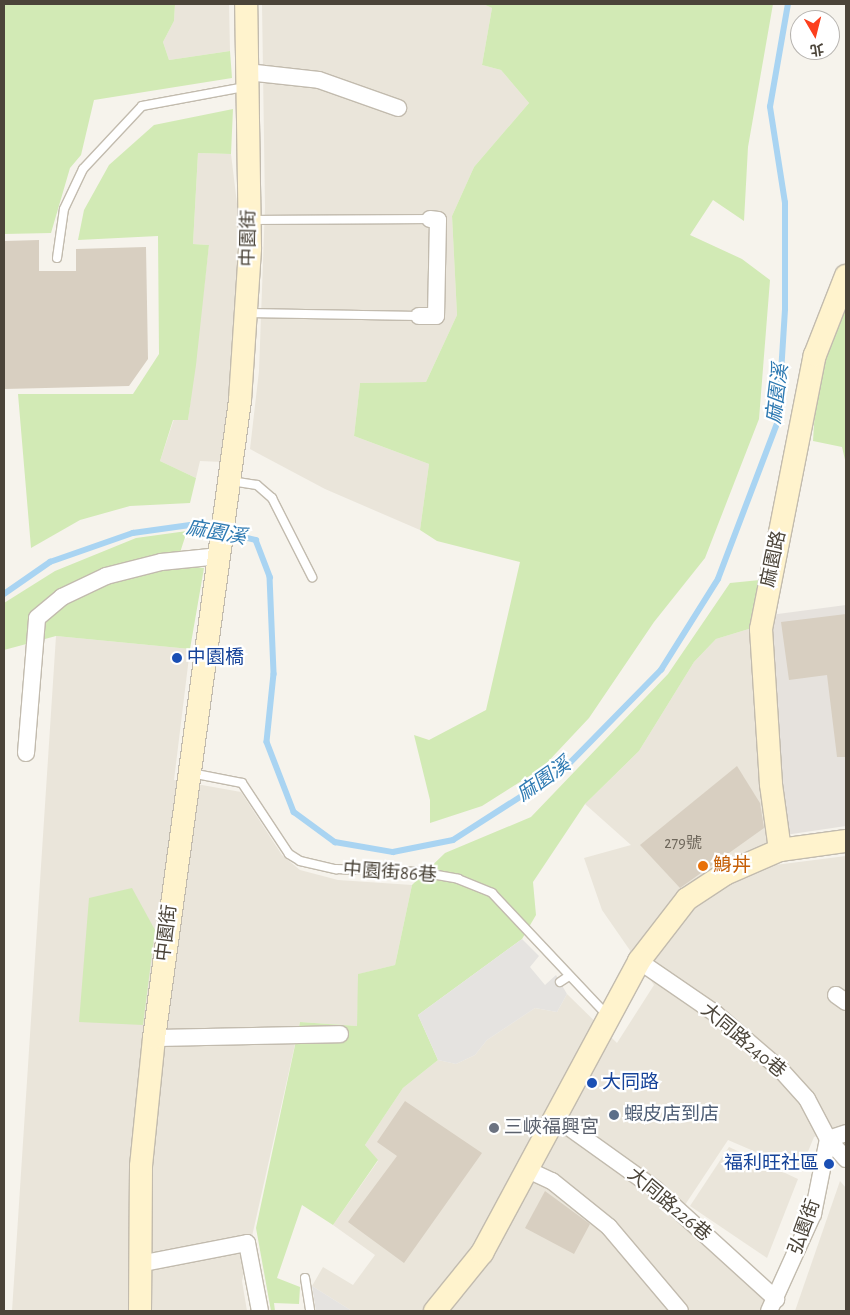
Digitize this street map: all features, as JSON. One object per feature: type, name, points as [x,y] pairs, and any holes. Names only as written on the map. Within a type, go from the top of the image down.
[{"type":"street","name":"中園街","points":[[232,476],[246,313],[250,220],[246,4]]},
{"type":"street","points":[[247,79],[319,80],[398,108]]},
{"type":"street","points":[[419,316],[436,316],[438,220],[430,219]]},
{"type":"street","name":"麻園路","points":[[780,850],[771,784],[761,629],[815,355],[846,276]]},
{"type":"street","points":[[26,753],[37,618],[62,597],[106,576],[161,562],[220,556],[232,476]]},
{"type":"street","name":"中園街","points":[[139,1309],[141,1166],[154,1038],[187,772],[220,556]]},
{"type":"street","points":[[435,1311],[482,1253],[639,961],[687,899],[724,874],[780,850],[846,841]]},
{"type":"street","name":"大同路240巷","points":[[639,961],[716,1014],[780,1070],[807,1099],[828,1139],[846,1159]]},
{"type":"street","points":[[154,1038],[340,1034]]},
{"type":"street","name":"大同路226巷","points":[[556,1118],[655,1189],[773,1305]]},
{"type":"street","points":[[828,1139],[846,1133]]},
{"type":"street","name":"弘園街","points":[[773,1305],[813,1214],[828,1139]]},
{"type":"street","points":[[528,1170],[552,1181],[610,1227],[680,1311]]},
{"type":"street","points":[[139,1264],[247,1243],[260,1311]]},
{"type":"lane","points":[[57,258],[64,209],[83,169],[142,106],[247,79]]},
{"type":"lane","points":[[250,220],[430,219]]},
{"type":"lane","points":[[246,313],[419,316]]},
{"type":"lane","points":[[232,476],[257,485],[272,498],[312,577]]},
{"type":"lane","name":"中園街86巷","points":[[187,772],[242,783],[289,854],[300,861],[336,869],[420,872],[458,879],[492,893],[609,1018]]},
{"type":"lane","points":[[529,947],[536,940]]},
{"type":"lane","points":[[560,982],[570,976]]},
{"type":"lane","points":[[305,1278],[310,1311]]},
{"type":"shaded area","points":[[175,4],[229,4],[230,51],[169,60],[163,42],[174,21]]},
{"type":"shaded area","points":[[262,4],[483,4],[492,8],[482,65],[501,70],[529,103],[474,167],[452,216],[457,315],[426,382],[360,383],[354,436],[429,464],[420,530],[325,489],[250,449],[259,371],[265,207]]},
{"type":"shaded area","points":[[198,153],[231,154],[242,245],[223,462],[200,461],[196,478],[160,461],[174,419],[188,420],[209,245],[193,244]]},
{"type":"shaded area","points":[[846,605],[846,826],[785,835],[770,615]]},
{"type":"shaded area","points":[[752,628],[763,787],[775,865],[846,856],[846,1126],[814,1137],[800,1171],[728,1140],[675,1220],[767,1300],[760,1311],[352,1311],[312,1286],[323,1267],[353,1285],[375,1255],[333,1225],[378,1161],[365,1145],[403,1088],[438,1060],[456,1064],[475,1055],[487,1040],[535,1008],[557,1012],[567,994],[617,1043],[654,985],[602,910],[584,858],[631,845],[585,804],[639,751],[694,662],[716,639]]},
{"type":"shaded area","points":[[56,636],[190,649],[174,780],[241,792],[282,855],[300,870],[338,880],[412,885],[395,965],[359,974],[357,1026],[300,1022],[242,1281],[247,1311],[12,1311]]},
{"type":"shaded area","points":[[522,939],[539,956],[530,967],[545,985],[556,975],[567,994],[557,1012],[535,1008],[487,1040],[475,1055],[456,1064],[438,1060],[418,1015]]},
{"type":"shaded area","points":[[729,1147],[798,1179],[767,1258],[690,1206]]},
{"type":"shaded area","points":[[840,1181],[846,1188],[846,1311],[795,1311]]},
{"type":"shaded area","points":[[312,1286],[352,1311],[316,1311]]},
{"type":"green space","points":[[4,4],[175,4],[174,21],[163,42],[169,60],[230,51],[232,78],[94,100],[81,155],[70,168],[51,233],[4,234]]},
{"type":"green space","points":[[483,4],[773,4],[748,147],[744,221],[713,200],[690,235],[742,259],[770,280],[759,419],[705,558],[654,622],[589,718],[542,768],[482,806],[430,823],[430,800],[414,735],[429,740],[486,710],[520,562],[437,541],[420,530],[429,464],[354,436],[360,383],[426,382],[457,315],[452,216],[474,167],[529,103],[501,70],[482,65],[492,8]]},
{"type":"green space","points":[[233,109],[231,154],[198,153],[193,244],[209,245],[196,365],[188,420],[173,420],[160,461],[196,478],[190,503],[130,506],[80,520],[31,548],[18,394],[133,394],[159,354],[158,236],[78,240],[84,210],[109,165],[154,125]]},
{"type":"green space","points":[[846,295],[846,464],[842,447],[813,441],[817,376]]},
{"type":"green space","points":[[187,531],[176,565],[204,568],[190,649],[56,636],[4,650],[4,603],[55,571],[136,538]]},
{"type":"green space","points":[[760,580],[752,628],[716,639],[694,662],[639,751],[585,804],[533,882],[536,915],[522,939],[418,1015],[438,1060],[403,1088],[365,1145],[378,1160],[333,1225],[302,1205],[277,1278],[300,1287],[299,1304],[274,1303],[275,1311],[271,1311],[256,1228],[300,1022],[357,1026],[358,974],[395,965],[412,885],[445,853],[531,817],[668,674],[730,583]]},
{"type":"green space","points":[[132,888],[155,930],[143,1025],[79,1022],[89,898]]},
{"type":"building","points":[[39,240],[39,271],[76,271],[76,249],[146,247],[148,359],[129,386],[4,389],[4,241]]},
{"type":"building","points":[[846,614],[846,757],[837,757],[827,675],[789,680],[781,622]]},
{"type":"building","points":[[737,766],[760,803],[764,828],[680,888],[640,845]]},
{"type":"building","points":[[405,1101],[482,1153],[404,1263],[348,1222],[397,1156],[377,1142]]},
{"type":"building","points":[[545,1191],[590,1224],[574,1254],[525,1228]]},
{"type":"waterway","name":"麻園溪","points":[[226,533],[256,540],[270,577],[274,674],[267,742],[294,812],[335,842],[393,852],[453,840],[564,769],[661,670],[718,579],[778,421],[785,309],[785,203],[770,107],[788,4]]},
{"type":"waterway","name":"麻園溪","points":[[4,594],[50,562],[133,533],[191,525],[217,531]]},
{"type":"place","name":"中園橋","points":[[177,658]]},
{"type":"place","name":"鯓丼","points":[[703,866]]},
{"type":"place","name":"大同路","points":[[592,1083]]},
{"type":"place","name":"蝦皮店到店","points":[[614,1115]]},
{"type":"place","name":"三峽福興宮","points":[[494,1128]]},
{"type":"place","name":"福利旺社區","points":[[829,1164]]}]
